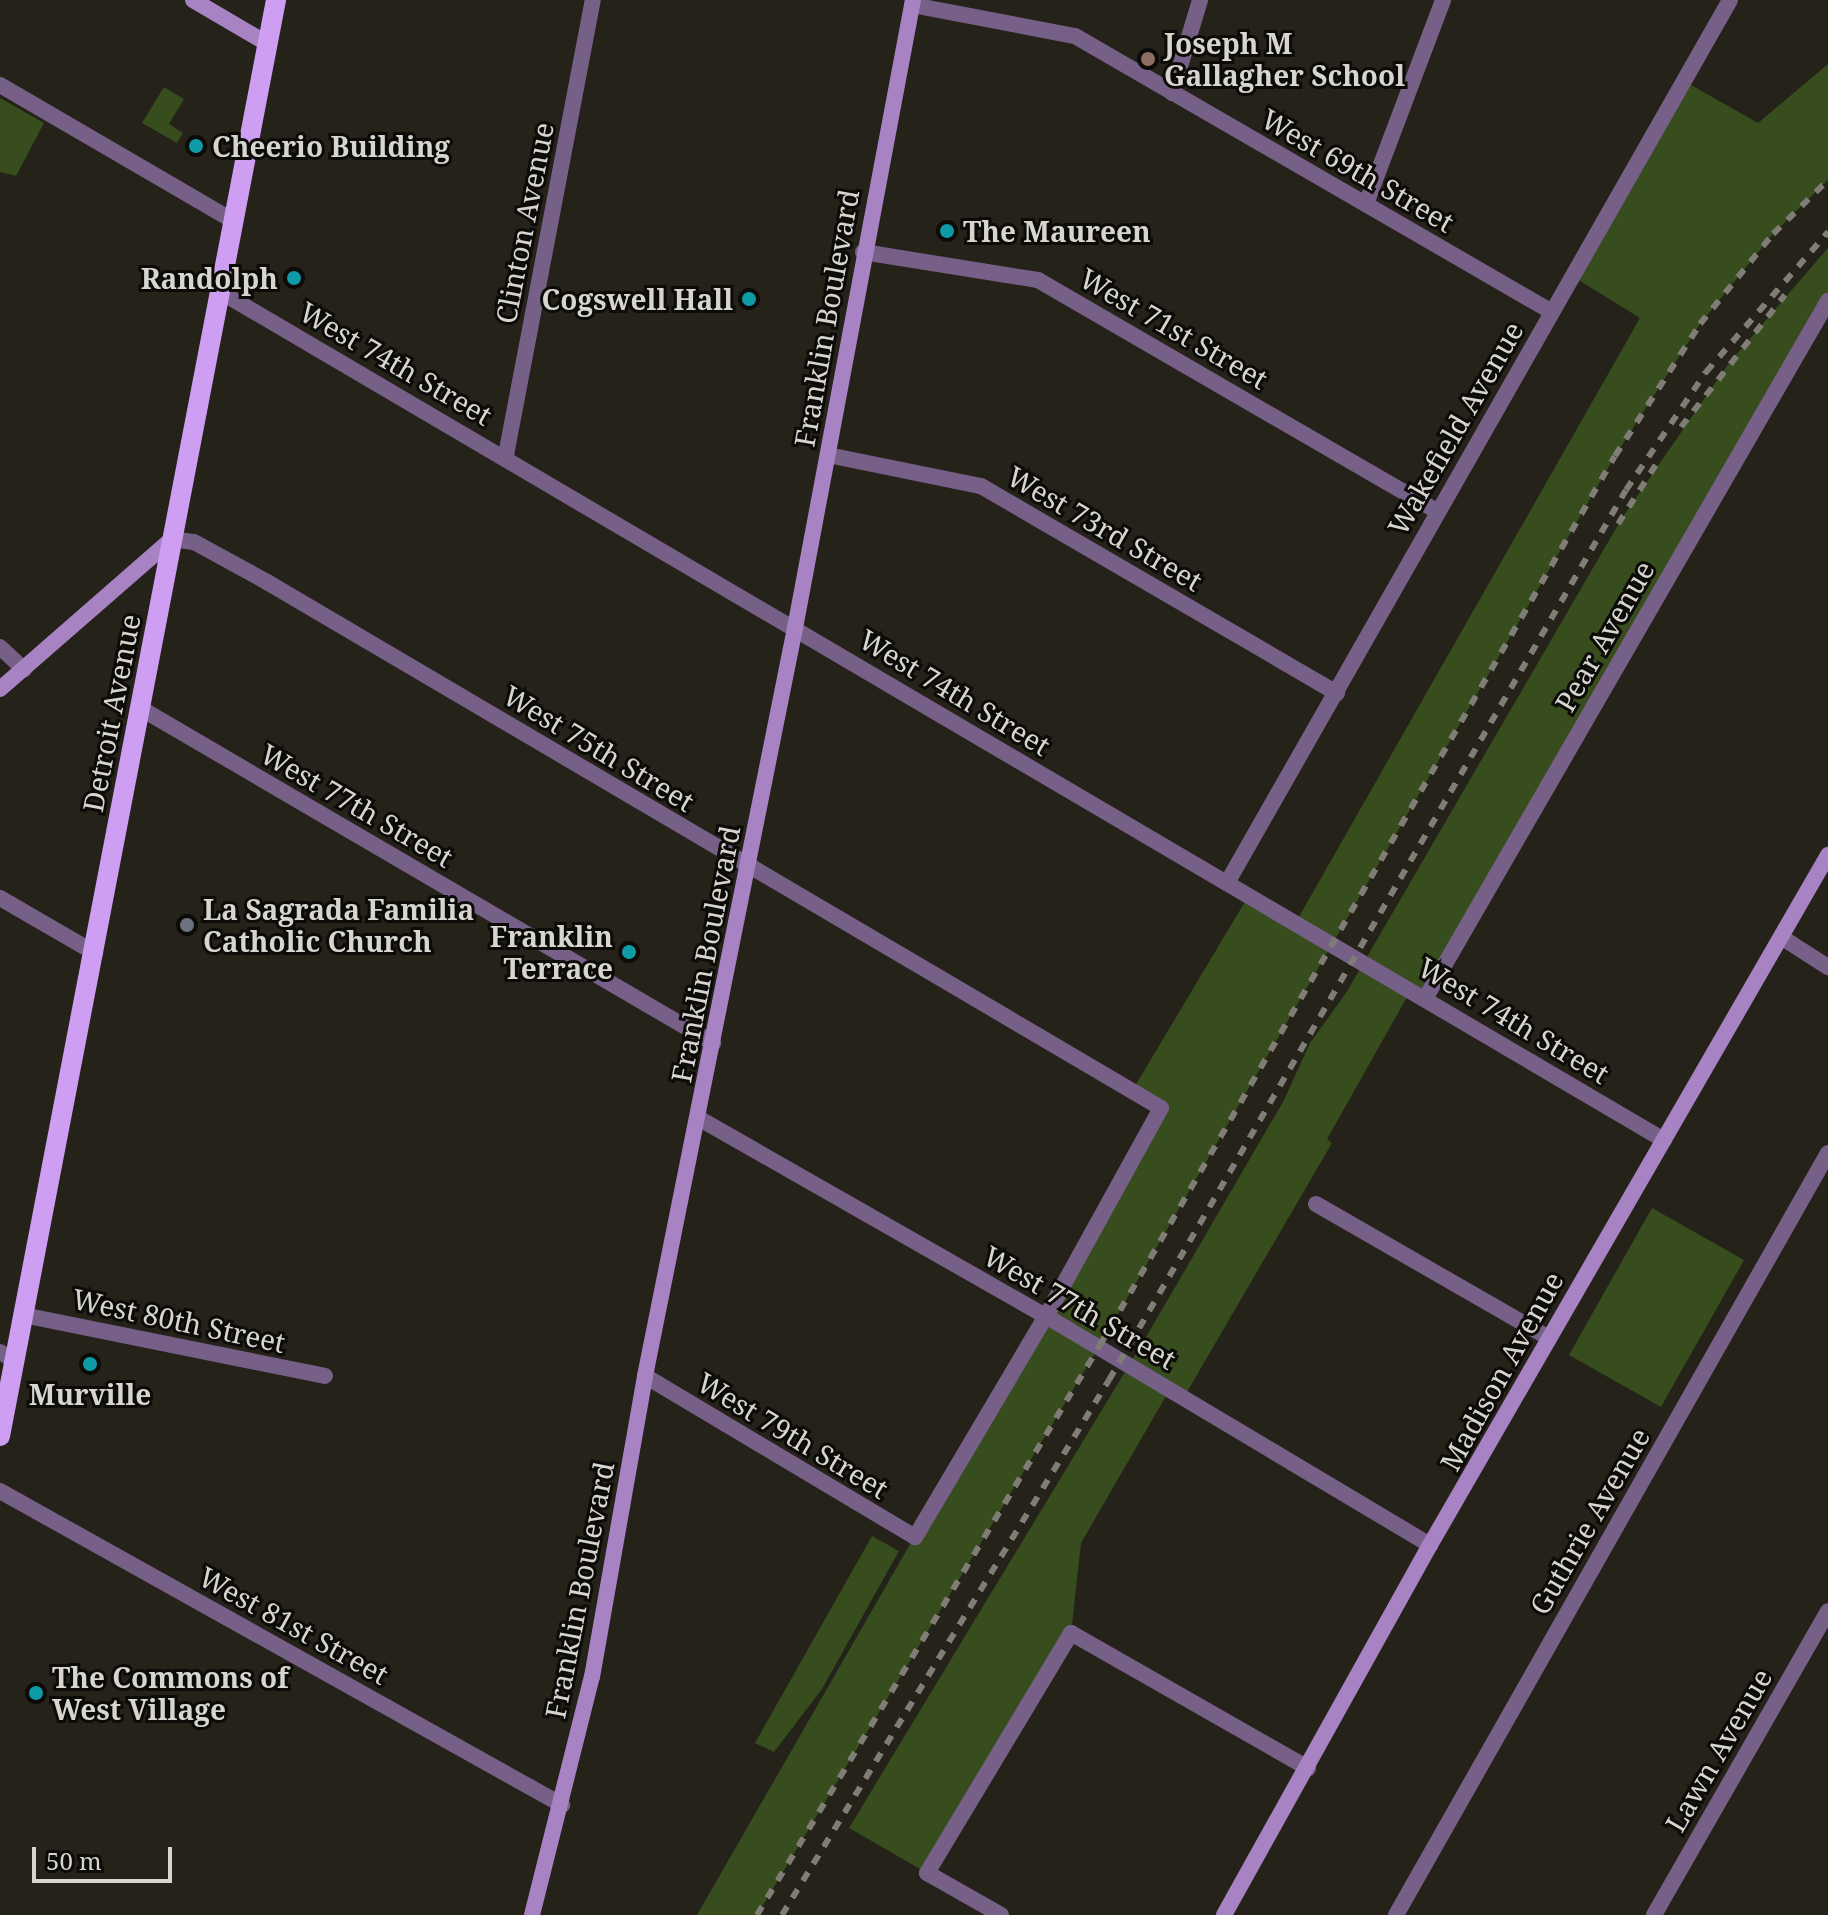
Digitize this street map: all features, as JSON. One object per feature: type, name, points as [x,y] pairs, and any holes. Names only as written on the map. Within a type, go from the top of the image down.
[{"type":"main road","name":"Detroit Avenue","points":[[0,1436],[7,1356],[23,1315],[95,953],[276,0]]},
{"type":"street","points":[[193,0],[268,44]]},
{"type":"street","name":"Clinton Avenue","points":[[506,455],[593,0]]},
{"type":"street","points":[[1172,93],[1200,0]]},
{"type":"street","points":[[1366,204],[1443,0]]},
{"type":"street","name":"Wakefield Avenue","points":[[1227,883],[1730,0]]},
{"type":"street","name":"West 69th Street","points":[[912,2],[1075,36],[1552,312]]},
{"type":"street","name":"Franklin Boulevard","points":[[532,1915],[592,1677],[645,1376],[700,1119],[912,2]]},
{"type":"street","points":[[0,85],[232,220]]},
{"type":"street","name":"West 71st Street","points":[[863,252],[1038,280],[1437,511]]},
{"type":"street","name":"West 74th Street","points":[[219,291],[506,455],[1664,1140]]},
{"type":"street","name":"Pear Avenue","points":[[1426,997],[1828,301]]},
{"type":"street","name":"West 73rd Street","points":[[828,455],[981,486],[1337,693]]},
{"type":"street","points":[[0,689],[172,539]]},
{"type":"street","name":"West 75th Street","points":[[172,539],[194,542],[267,582],[1161,1108],[1046,1317]]},
{"type":"street","points":[[0,647],[24,669]]},
{"type":"street","name":"West 77th Street","points":[[140,708],[713,1043]]},
{"type":"street","name":"Madison Avenue","points":[[1224,1915],[1430,1545],[1828,855]]},
{"type":"street","points":[[0,898],[95,953]]},
{"type":"street","points":[[1781,937],[1828,967]]},
{"type":"street","name":"West 77th Street","points":[[700,1119],[1066,1328],[1430,1545]]},
{"type":"street","name":"Guthrie Avenue","points":[[1396,1915],[1828,1153]]},
{"type":"street","points":[[1316,1204],[1549,1338]]},
{"type":"street","name":"West 80th Street","points":[[23,1315],[325,1376]]},
{"type":"street","name":"West 79th Street","points":[[645,1376],[915,1537],[1046,1317]]},
{"type":"street","name":"West 81st Street","points":[[0,1491],[562,1805]]},
{"type":"street","name":"Lawn Avenue","points":[[1654,1915],[1828,1611]]},
{"type":"street","points":[[1001,1915],[927,1873],[1071,1633],[1308,1768]]},
{"type":"green space","points":[[1828,64],[1828,180],[1773,234],[1700,324],[1615,456],[1100,1345],[757,1915],[697,1915],[1160,1109],[1132,1091],[1249,895],[1296,922],[1640,318],[1572,276],[1684,81],[1758,123]]},
{"type":"green space","points":[[164,87],[184,99],[169,124],[183,133],[177,143],[142,123]]},
{"type":"green space","points":[[0,98],[44,123],[16,176],[0,172]]},
{"type":"green space","points":[[1828,248],[1828,301],[1426,997],[1411,990],[1327,1139],[1332,1143],[1184,1397],[1170,1389],[1081,1543],[1071,1633],[927,1873],[849,1828],[1146,1337],[1283,1102],[1310,1043],[1346,993],[1622,518],[1729,363]]},
{"type":"green space","points":[[1652,1208],[1744,1260],[1661,1407],[1569,1355]]},
{"type":"green space","points":[[872,1536],[899,1551],[822,1689],[774,1752],[755,1743]]},
{"type":"railway","points":[[757,1915],[1100,1345],[1615,456],[1700,324],[1773,234],[1828,180]]},
{"type":"railway","points":[[782,1915],[1109,1380],[1626,490],[1706,372],[1828,232]]},
{"type":"railway","points":[[1681,427],[1785,295]]},
{"type":"railway","points":[[1618,524],[1659,460]]},
{"type":"place","name":"Joseph M Gallagher School","points":[[1148,59]]},
{"type":"place","name":"Cheerio Building","points":[[196,146]]},
{"type":"place","name":"The Maureen","points":[[947,231]]},
{"type":"place","name":"Randolph","points":[[294,278]]},
{"type":"place","name":"Cogswell Hall","points":[[749,299]]},
{"type":"place","name":"La Sagrada Familia Catholic Church","points":[[187,925]]},
{"type":"place","name":"Franklin Terrace","points":[[629,952]]},
{"type":"place","name":"Murville","points":[[90,1364]]},
{"type":"place","name":"The Commons of West Village","points":[[36,1693]]}]
